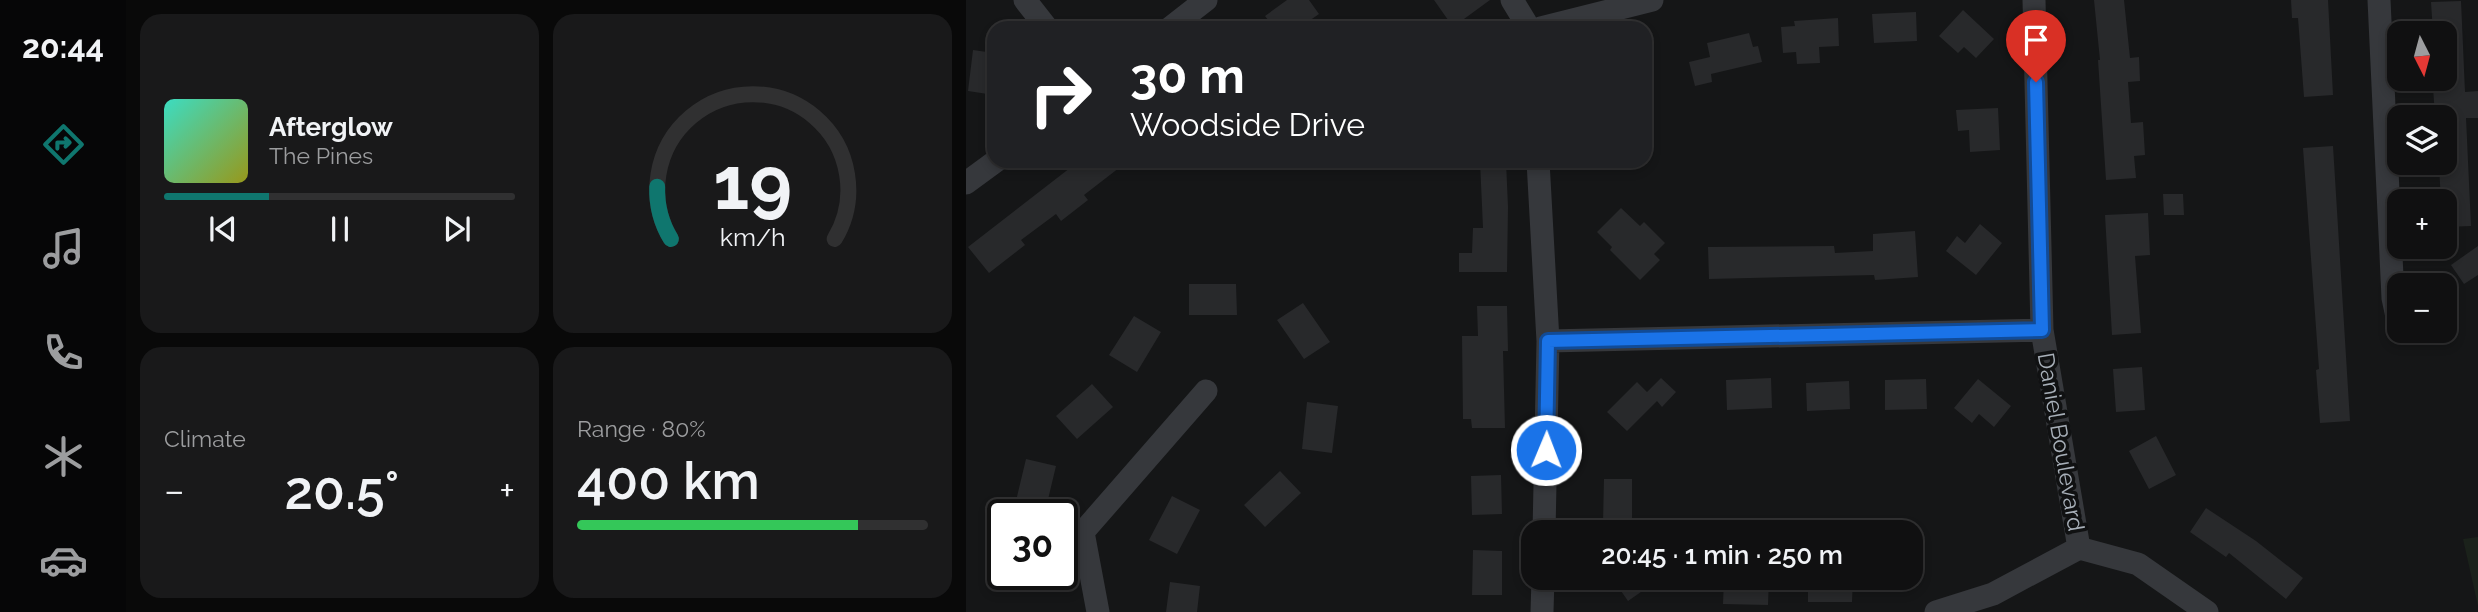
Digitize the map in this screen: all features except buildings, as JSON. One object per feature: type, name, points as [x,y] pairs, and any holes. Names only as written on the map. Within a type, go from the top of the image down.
[{"type":"street","points":[[1025,0],[1042,21]]},
{"type":"street","points":[[1179,21],[1206,0]]},
{"type":"street","points":[[1512,0],[1524,21]]},
{"type":"street","points":[[1569,21],[1652,0]]},
{"type":"street","name":"Daniel Boulevard","points":[[2034,0],[2042,330],[2079,548]]},
{"type":"street","points":[[2379,0],[2392,273]]},
{"type":"street","points":[[966,183],[987,168]]},
{"type":"street","points":[[1538,168],[1548,341],[1544,520]]},
{"type":"street","points":[[1548,341],[2042,330]]},
{"type":"street","points":[[1098,612],[1083,532],[1206,391]]},
{"type":"street","points":[[1936,612],[1993,594],[2079,548],[2138,564],[2207,612]]},
{"type":"street","points":[[1542,612],[1543,590]]},
{"type":"shaded area","points":[[2478,537],[2478,606],[2463,539]]},
{"type":"route","points":[[1546,450],[1548,341],[2042,330],[2036,82]]}]
